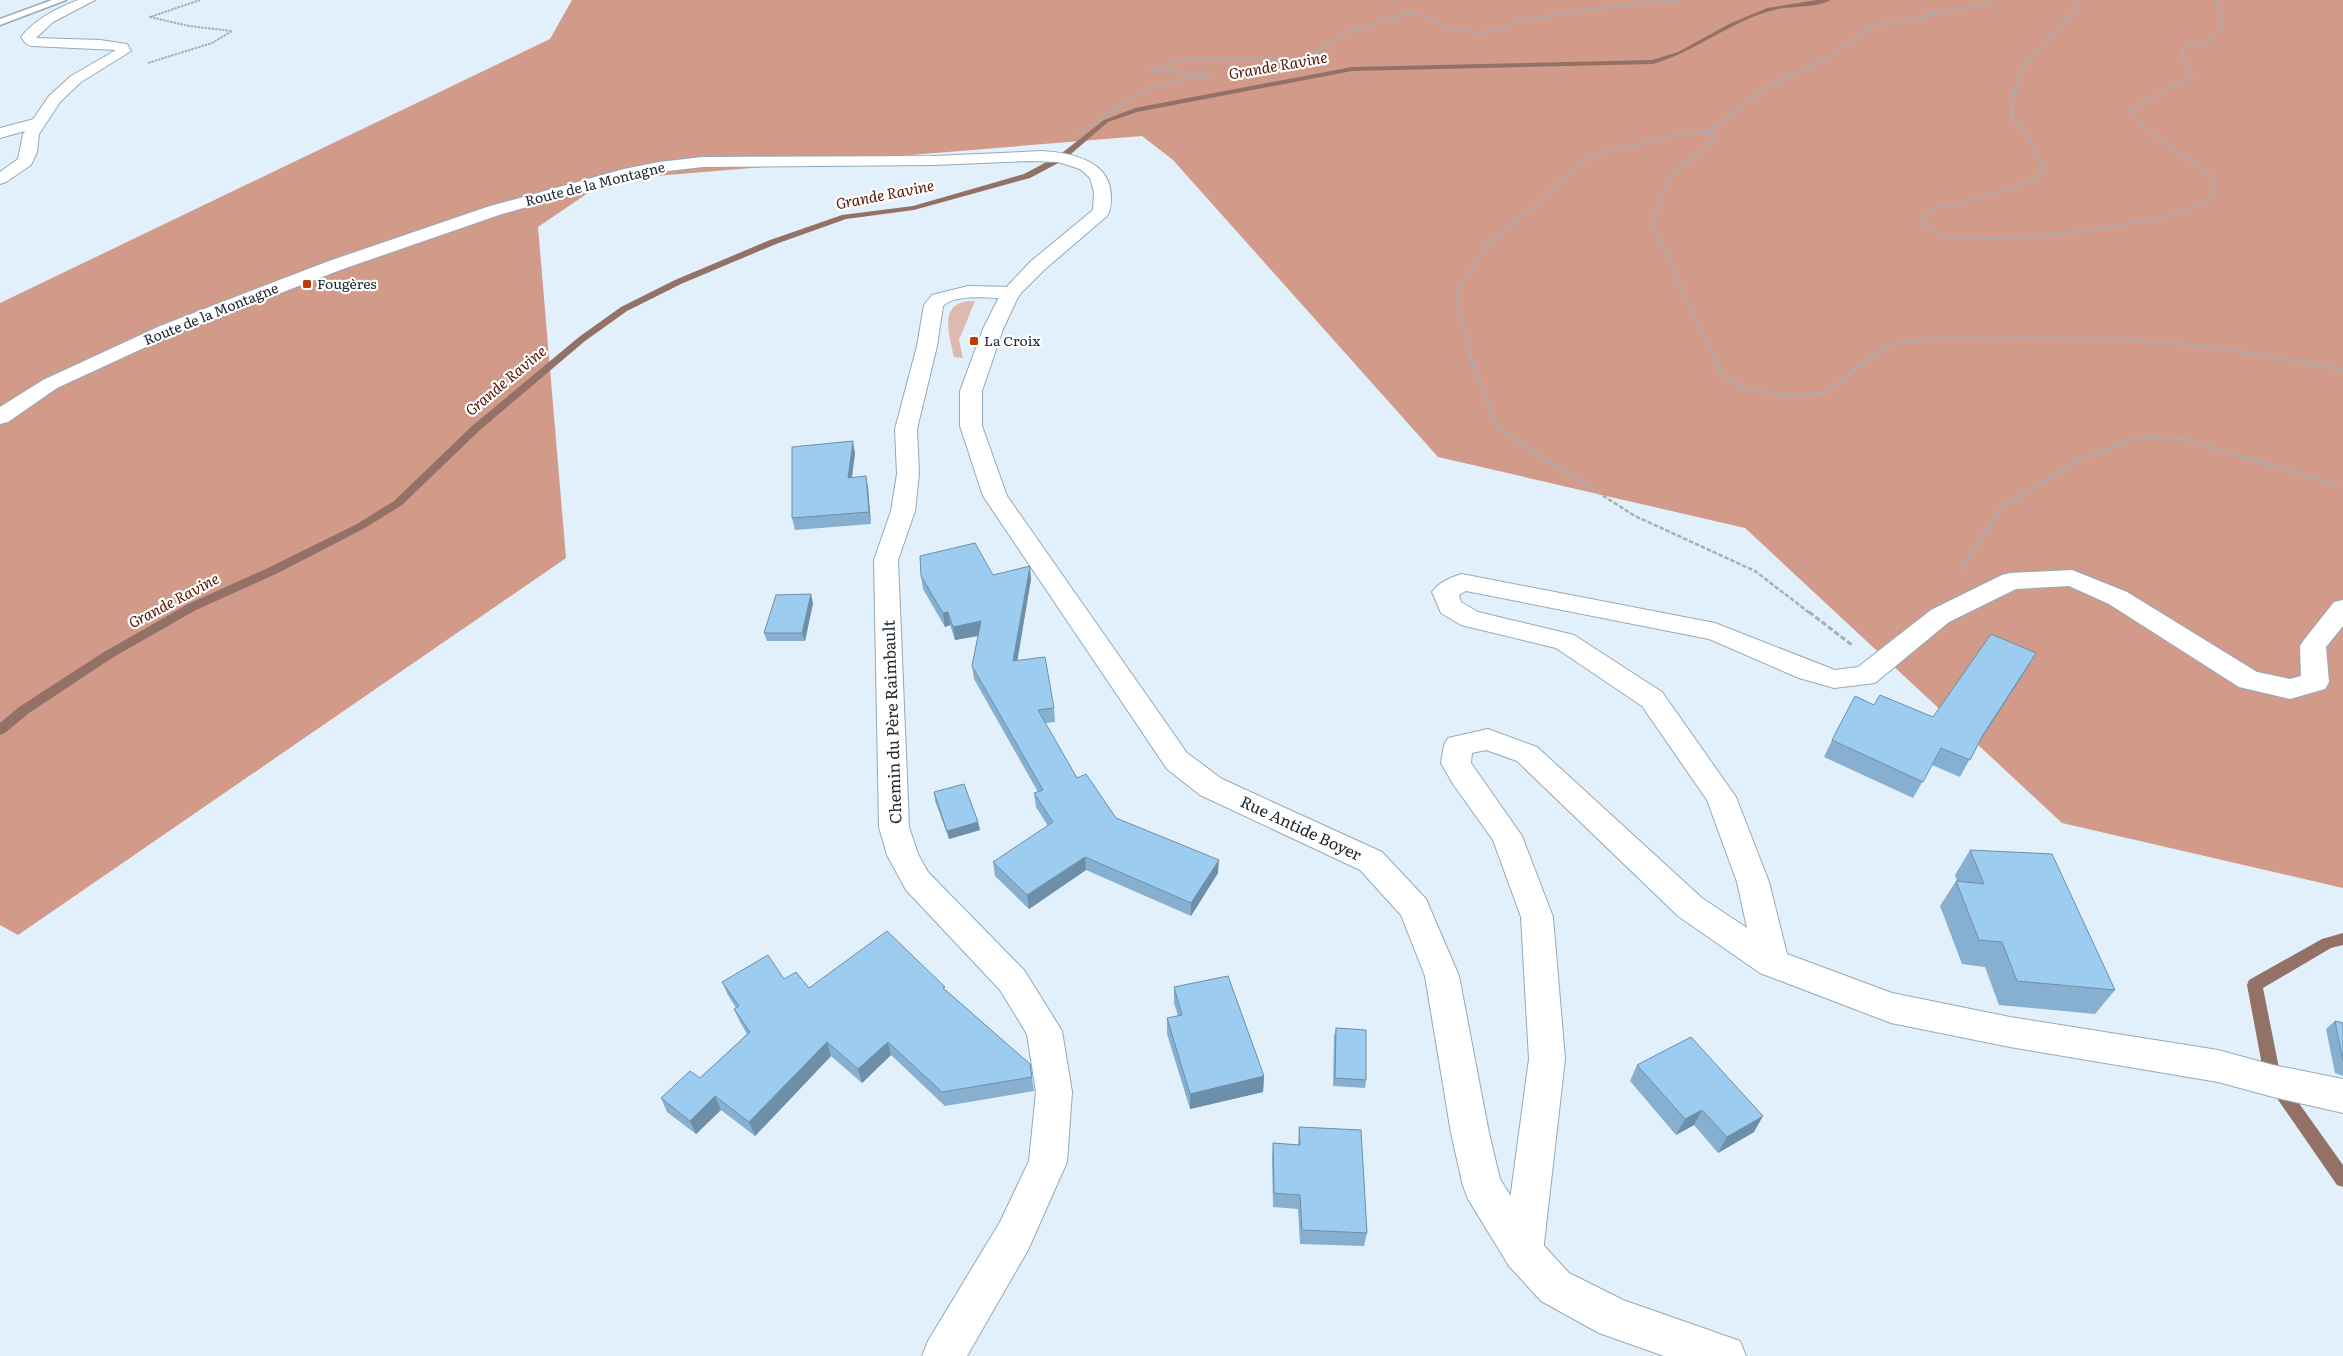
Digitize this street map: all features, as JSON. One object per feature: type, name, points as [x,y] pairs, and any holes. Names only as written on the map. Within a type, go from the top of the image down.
[{"type":"main road","points":[[0,179],[25,162],[31,134],[54,99],[76,79],[124,52],[122,47],[108,44],[46,44],[32,42],[28,37],[40,24],[63,10],[89,0]]},
{"type":"main road","points":[[0,133],[38,123]]},
{"type":"main road","name":"Route de la Montagne","points":[[0,416],[50,384],[167,330],[336,265],[493,210],[624,174],[660,167],[703,162],[968,160],[1040,157],[1061,158],[1086,166],[1098,175],[1104,191],[1102,212],[1037,266],[1011,293]]},
{"type":"main road","name":"Chemin du Père Raimbault","points":[[943,1356],[1014,1236],[1048,1162],[1054,1092],[1044,1031],[1012,980],[917,881],[903,856],[894,827],[892,802],[886,560],[903,511],[908,474],[906,429],[927,346],[934,305],[938,299],[968,292],[1011,293]]},
{"type":"main road","name":"Rue Antide Boyer","points":[[1011,293],[993,329],[971,391],[971,426],[995,496],[1177,761],[1211,786],[1371,861],[1414,908],[1442,976],[1470,1133],[1482,1186],[1523,1252],[1555,1287],[1606,1313],[1725,1356]]},
{"type":"main road","points":[[1772,963],[1753,882],[1721,796],[1652,699],[1565,641],[1470,619],[1450,607],[1445,592],[1462,582],[1715,632],[1809,671],[1834,679],[1865,676],[1940,616],[2010,581],[2072,578],[2118,598],[2249,680],[2290,689],[2315,682],[2313,646],[2343,608]]},
{"type":"main road","points":[[1523,1252],[1547,1059],[1537,917],[1507,836],[1463,776],[1456,763],[1458,745],[1488,739],[1527,754],[1690,907],[1772,963],[1891,1008],[2010,1032],[2218,1066],[2273,1081],[2343,1096]]},
{"type":"lane","points":[[0,22],[61,0]]},
{"type":"path","points":[[141,66],[212,44],[232,31],[189,26],[150,17],[200,0]]},
{"type":"path","points":[[1040,157],[1149,88],[1212,74],[1150,70],[1188,59],[1306,58],[1346,33],[1408,13],[1431,18],[1445,28],[1477,33],[1506,29],[1514,20],[1632,4],[1680,0]]},
{"type":"path","points":[[1708,132],[1769,85],[1794,75],[1830,56],[1873,26],[1977,6],[1990,0]]},
{"type":"path","points":[[2074,0],[2080,6],[2021,70],[2012,102],[2012,117],[2030,141],[2045,172],[2010,189],[1935,209],[1919,219],[1924,228],[1950,236],[1993,240],[2067,233],[2190,209],[2217,193],[2212,177],[2139,123],[2131,109],[2193,76],[2183,59],[2183,48],[2209,40],[2223,25],[2216,0]]},
{"type":"path","points":[[1878,665],[1754,571],[1635,516],[1498,429],[1470,356],[1456,293],[1488,244],[1538,203],[1580,164],[1603,152],[1691,132],[1708,132],[1715,136],[1704,149],[1670,176],[1652,224],[1722,374],[1749,390],[1791,396],[1825,393],[1878,352],[1920,339],[2073,336],[2167,342],[2251,353],[2343,370]]},
{"type":"path","points":[[1959,572],[2001,507],[2079,460],[2138,437],[2184,439],[2343,488]]},
{"type":"shaded area","points":[[572,0],[2343,0],[2343,888],[2062,823],[1745,528],[1438,457],[1173,160],[1142,136],[607,180],[538,227],[566,558],[18,935],[0,925],[0,303],[550,39]]},
{"type":"shaded area","points":[[968,301],[975,301],[959,340],[963,358],[954,357],[948,323],[949,315],[953,308]]},
{"type":"building","points":[[853,441],[848,478],[866,476],[869,512],[792,518],[792,447]]},
{"type":"building","points":[[975,543],[993,575],[1030,566],[1013,661],[1045,657],[1054,708],[1038,710],[1077,778],[1086,774],[1116,818],[1219,860],[1191,903],[1085,857],[1027,895],[993,862],[1053,822],[1034,793],[1043,790],[972,666],[981,621],[953,627],[948,612],[943,613],[921,576],[920,556]]},
{"type":"building","points":[[811,594],[802,633],[764,633],[776,595]]},
{"type":"building","points":[[1991,634],[2036,653],[1983,735],[1970,760],[1941,748],[1923,782],[1832,740],[1855,696],[1874,705],[1880,695],[1933,717]]},
{"type":"building","points":[[964,784],[978,822],[947,831],[934,792]]},
{"type":"building","points":[[1970,850],[2052,854],[2115,990],[2017,981],[2002,942],[1979,940],[1956,881],[1984,884]]},
{"type":"building","points":[[887,931],[945,987],[943,988],[1030,1064],[1032,1077],[942,1092],[888,1042],[858,1069],[827,1042],[749,1122],[715,1096],[690,1121],[661,1098],[690,1071],[700,1078],[750,1032],[734,1009],[739,1006],[722,982],[768,955],[784,979],[796,972],[809,988]]},
{"type":"building","points":[[1228,976],[1264,1076],[1190,1094],[1167,1018],[1182,1015],[1174,987]]},
{"type":"building","points":[[2335,1021],[2343,1023],[2343,1061]]},
{"type":"building","points":[[1336,1028],[1366,1030],[1366,1080],[1335,1078]]},
{"type":"building","points":[[1691,1037],[1763,1116],[1727,1137],[1702,1110],[1685,1119],[1637,1065]]},
{"type":"building","points":[[1299,1127],[1361,1130],[1367,1233],[1302,1230],[1300,1195],[1274,1193],[1273,1143],[1300,1145]]},
{"type":"waterway","name":"Grande Ravine","points":[[0,730],[24,710],[108,655],[192,607],[274,570],[361,526],[398,503],[425,479],[453,448],[476,428],[507,404],[582,339],[624,309],[678,282],[773,242],[845,217],[914,208],[1027,176],[1061,158],[1106,121],[1135,110],[1352,69],[1653,62],[1680,53],[1731,25],[1769,9],[1828,0]]},
{"type":"waterway","points":[[2343,939],[2327,943],[2255,985],[2273,1081],[2343,1179]]},
{"type":"place","name":"Fougères","points":[[307,284]]},
{"type":"place","name":"La Croix","points":[[974,341]]}]
